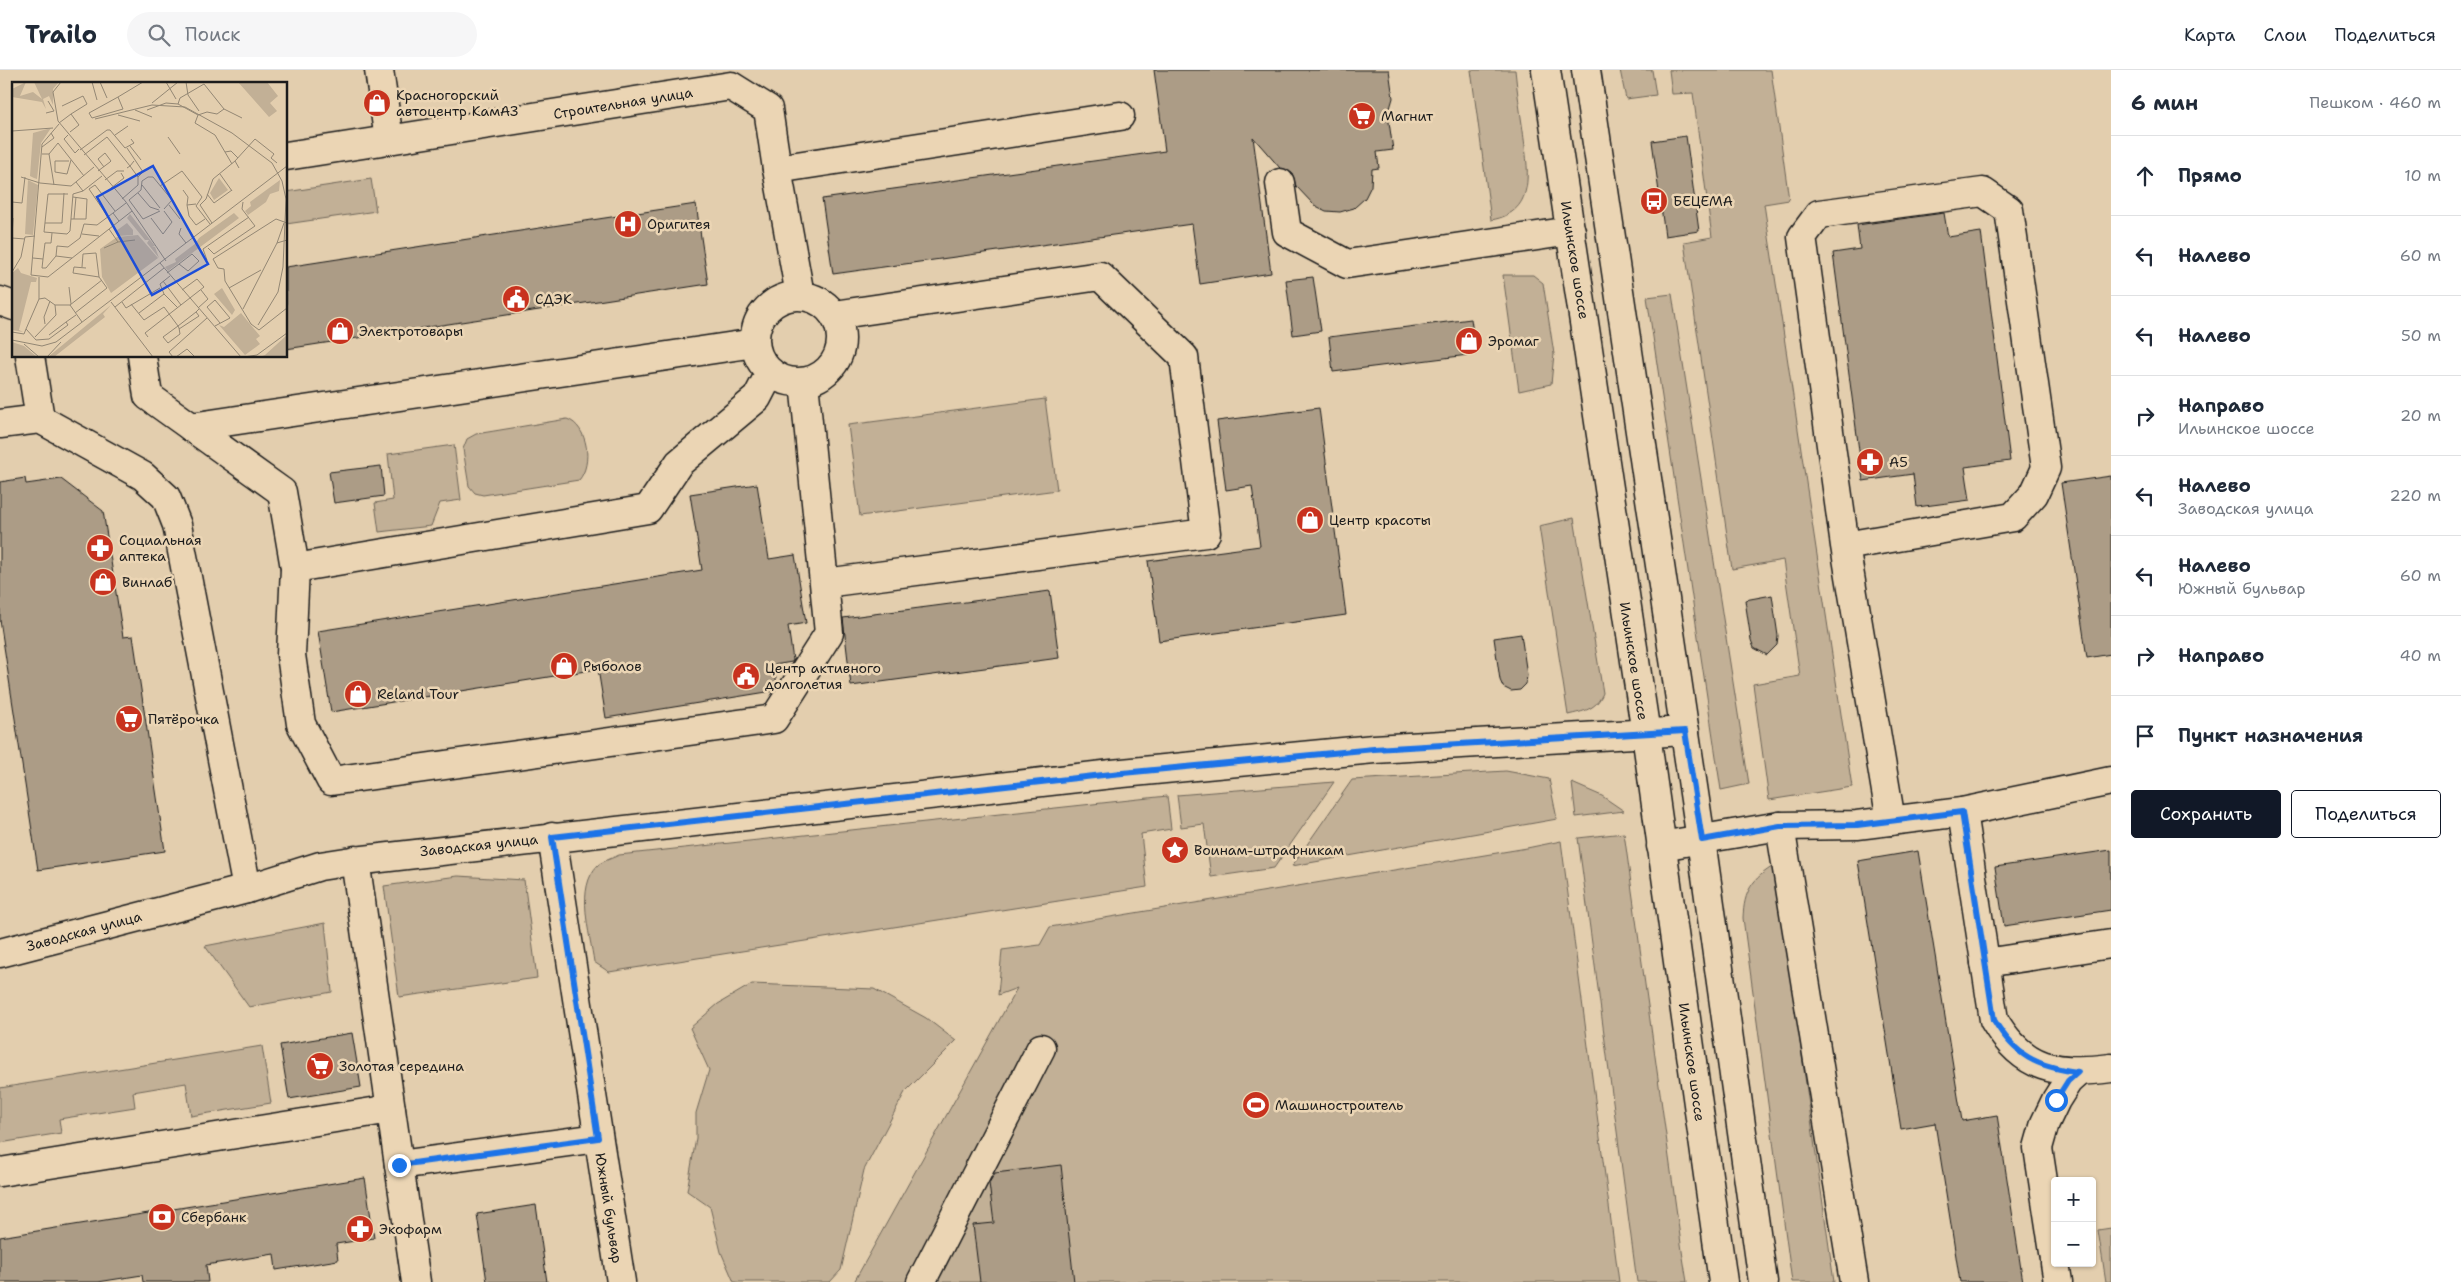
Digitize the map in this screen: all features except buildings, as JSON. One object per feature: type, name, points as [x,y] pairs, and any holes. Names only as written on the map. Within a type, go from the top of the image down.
[{"type":"street","points":[[379,70],[389,140]]},
{"type":"street","name":"Ильинское шоссе","points":[[1546,70],[1646,734],[1723,1282]]},
{"type":"street","points":[[1586,70],[1702,840],[1763,1282]]},
{"type":"street","name":"Строительная улица","points":[[288,156],[731,86],[768,110],[776,168],[800,295]]},
{"type":"street","points":[[776,168],[1120,116]]},
{"type":"street","points":[[1280,183],[1287,232],[1347,264],[1570,231]]},
{"type":"street","points":[[1845,546],[2013,517],[2034,494],[2046,468],[2008,210],[1983,192],[1819,214],[1802,237],[1845,546],[1891,821]]},
{"type":"street","points":[[825,583],[1206,533],[1184,357],[1100,276],[834,315]]},
{"type":"street","points":[[800,295],[813,298],[826,305],[834,315],[840,328],[842,341],[839,354],[832,367],[822,376],[804,382],[782,380],[770,373],[761,363],[755,343],[757,324],[764,312],[774,302],[786,297],[800,295]]},
{"type":"street","points":[[0,301],[12,305]]},
{"type":"street","points":[[191,427],[755,343]]},
{"type":"street","points":[[30,358],[40,419]]},
{"type":"street","points":[[142,358],[148,396],[282,492],[295,568],[291,655],[301,724],[331,781],[774,719],[829,633],[804,382]]},
{"type":"street","points":[[295,568],[648,510],[679,463],[757,398],[770,373]]},
{"type":"street","points":[[0,424],[40,419],[144,476],[166,497],[177,524],[247,889]]},
{"type":"street","name":"Заводская улица","points":[[0,953],[247,889],[320,866],[356,860],[1112,774],[1355,751],[1685,731]]},
{"type":"street","points":[[1661,846],[1780,826],[1857,825],[1962,812],[2111,781]]},
{"type":"street","points":[[1962,812],[1994,1020],[2005,1040],[2027,1057],[2052,1069],[2078,1072],[2111,1068]]},
{"type":"street","points":[[1780,826],[1854,1282]]},
{"type":"street","name":"Южный бульвар","points":[[552,837],[620,1282]]},
{"type":"street","points":[[356,860],[399,1165],[413,1282]]},
{"type":"street","points":[[1985,963],[2111,944]]},
{"type":"street","points":[[921,1282],[1041,1048]]},
{"type":"street","points":[[2051,1233],[2038,1148],[2045,1123],[2056,1100],[2068,1081],[2078,1072]]},
{"type":"street","points":[[0,1172],[391,1109]]},
{"type":"street","points":[[399,1165],[598,1138]]},
{"type":"street","points":[[2056,1267],[2058,1282]]},
{"type":"shaded area","points":[[1471,70],[1515,70],[1526,159],[1526,186],[1523,198],[1517,208],[1506,215],[1491,220]]},
{"type":"shaded area","points":[[1620,70],[1652,70],[1656,95],[1626,99]]},
{"type":"shaded area","points":[[1669,70],[1771,70],[1789,200],[1764,204],[1852,787],[1769,800],[1753,684],[1800,676],[1783,560],[1732,569],[1684,242],[1712,237],[1693,93],[1672,94]]},
{"type":"shaded area","points":[[371,179],[376,211],[288,224],[288,192]]},
{"type":"shaded area","points":[[1503,275],[1533,275],[1543,283],[1554,354],[1551,384],[1519,391]]},
{"type":"shaded area","points":[[1672,294],[1749,784],[1721,790],[1647,297]]},
{"type":"shaded area","points":[[1045,399],[1057,490],[860,516],[848,425]]},
{"type":"shaded area","points":[[567,419],[580,429],[586,446],[586,465],[579,480],[483,495],[475,493],[469,486],[463,449],[467,439],[476,434]]},
{"type":"shaded area","points":[[454,445],[461,500],[440,503],[431,526],[379,532],[375,503],[393,500],[388,454]]},
{"type":"shaded area","points":[[1574,518],[1603,693],[1593,706],[1584,711],[1568,715],[1539,526]]},
{"type":"shaded area","points":[[1506,771],[1549,779],[1557,819],[1292,866],[1352,780]]},
{"type":"shaded area","points":[[1334,782],[1274,868],[1211,877],[1204,824],[1181,827],[1177,795]]},
{"type":"shaded area","points":[[1572,783],[1602,796],[1624,811],[1576,817]]},
{"type":"shaded area","points":[[1167,796],[1171,829],[1141,834],[1147,887],[609,972],[594,962],[587,925],[587,886],[591,875],[598,865],[619,855]]},
{"type":"shaded area","points":[[1624,833],[1687,1282],[1637,1282],[1578,838]]},
{"type":"shaded area","name":"Машиностроитель","points":[[1561,841],[1619,1282],[854,1282],[1017,988],[998,995],[1002,950],[1040,945],[1050,927]]},
{"type":"shaded area","points":[[1775,865],[1834,1282],[1792,1282],[1743,918],[1745,900],[1751,887],[1760,875]]},
{"type":"shaded area","points":[[458,876],[524,880],[537,978],[399,997],[384,886]]},
{"type":"shaded area","points":[[325,923],[332,992],[249,1007],[205,946]]},
{"type":"shaded area","points":[[752,984],[874,989],[926,1018],[956,1041],[905,1092],[864,1170],[841,1270],[830,1282],[734,1282],[721,1252],[710,1207],[687,1191],[696,1138],[696,1113],[709,1070],[690,1028],[718,1004]]},
{"type":"shaded area","points":[[262,1046],[271,1103],[191,1116],[186,1083],[133,1092],[135,1107],[59,1119],[61,1133],[0,1143],[0,1088]]},
{"type":"shaded area","points":[[2111,1228],[2111,1282],[2106,1282],[2098,1230]]},
{"type":"place","name":"Красногорский автоцентр КамАЗ","points":[[377,103]]},
{"type":"place","name":"Магнит","points":[[1362,116]]},
{"type":"place","name":"БЕЦЕМА","points":[[1654,201]]},
{"type":"place","name":"Оригитея","points":[[628,224]]},
{"type":"place","name":"СДЭК","points":[[516,299]]},
{"type":"place","name":"Электротовары","points":[[340,331]]},
{"type":"place","name":"Эромаг","points":[[1469,341]]},
{"type":"place","name":"А5","points":[[1870,462]]},
{"type":"place","name":"Центр красоты","points":[[1310,520]]},
{"type":"place","name":"Социальная аптека","points":[[100,548]]},
{"type":"place","name":"Винлаб","points":[[103,582]]},
{"type":"place","name":"Рыболов","points":[[564,666]]},
{"type":"place","name":"Центр активного долголетия","points":[[746,676]]},
{"type":"place","name":"Reland Tour","points":[[358,694]]},
{"type":"place","name":"Пятёрочка","points":[[129,719]]},
{"type":"place","name":"Воинам-штрафникам","points":[[1175,850]]},
{"type":"place","name":"Золотая середина","points":[[320,1066]]},
{"type":"place","name":"Машиностроитель","points":[[1256,1105]]},
{"type":"place","name":"Сбербанк","points":[[162,1217]]},
{"type":"place","name":"Экофарм","points":[[360,1229]]},
{"type":"route","points":[[399,1165],[598,1138],[552,837],[1112,774],[1374,749],[1685,731],[1702,840],[1780,826],[1857,825],[1962,812],[1994,1020],[2005,1040],[2027,1057],[2052,1069],[2078,1072],[2068,1081],[2056,1100]]}]
